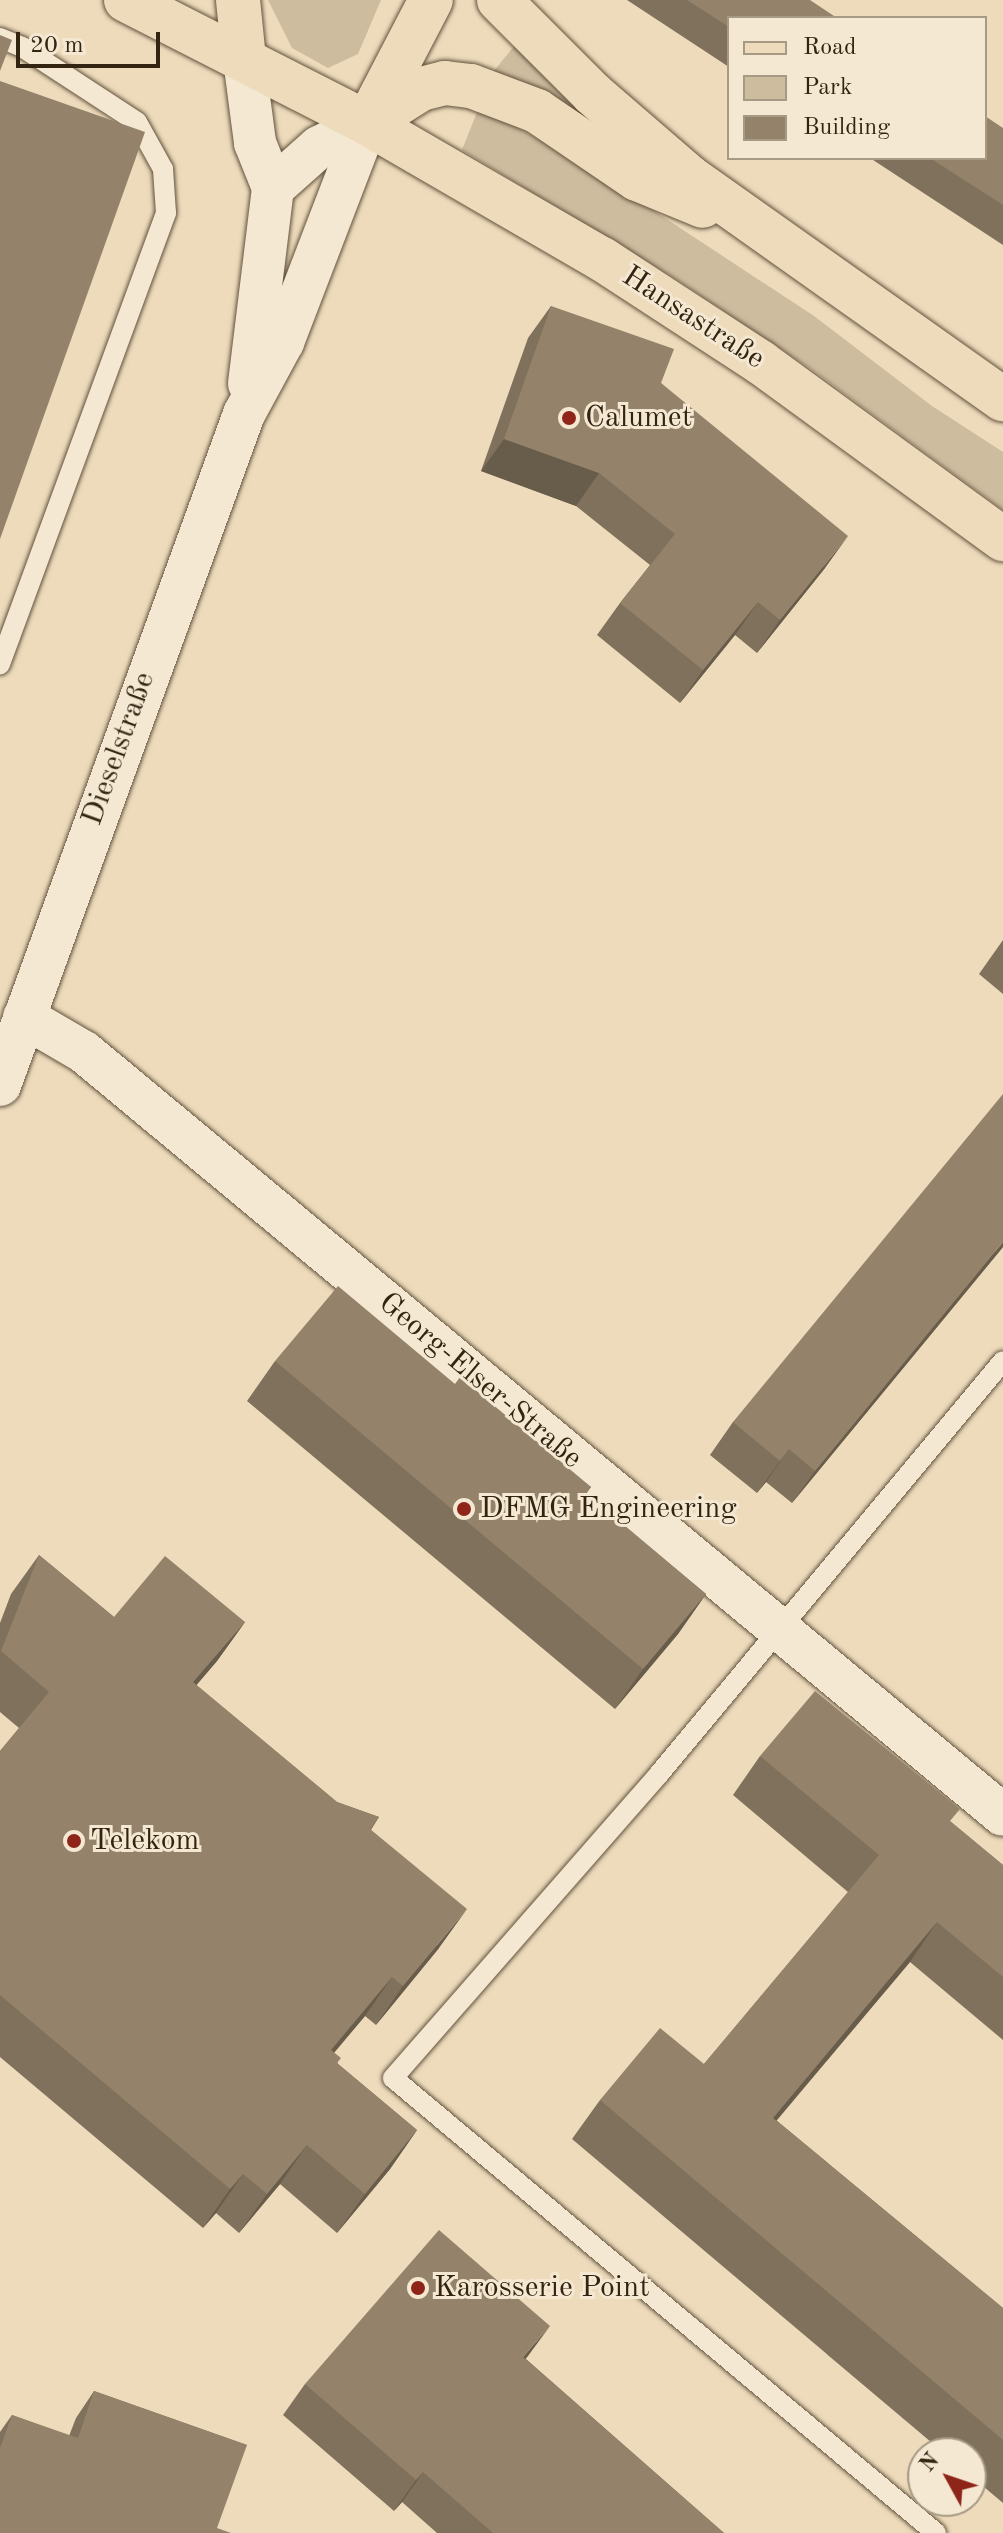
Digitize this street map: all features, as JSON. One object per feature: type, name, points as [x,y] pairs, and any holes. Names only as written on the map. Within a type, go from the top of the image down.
[{"type":"main road","name":"Hansastraße","points":[[126,0],[367,123],[657,294],[828,409],[1003,539]]},
{"type":"main road","points":[[238,0],[244,59]]},
{"type":"main road","points":[[367,123],[431,0]]},
{"type":"main road","points":[[499,0],[593,94],[757,229],[1003,399]]},
{"type":"main road","points":[[367,123],[421,89],[445,83],[491,91],[564,128],[637,179],[757,229]]},
{"type":"street","name":"Dieselstraße","points":[[244,59],[255,143],[273,188],[244,414]]},
{"type":"street","name":"Dieselstraße","points":[[0,1085],[244,414],[283,342],[367,123]]},
{"type":"street","points":[[273,188],[319,147],[367,123]]},
{"type":"street","name":"Georg-Elser-Straße","points":[[24,1017],[84,1052],[1003,1815]]},
{"type":"lane","points":[[0,38],[22,47],[137,122],[163,169],[166,213],[0,664]]},
{"type":"lane","points":[[936,2533],[393,2078],[780,1630],[1003,1361]]},
{"type":"green space","points":[[268,0],[381,0],[358,54],[328,68],[292,48]]},
{"type":"green space","points":[[515,45],[589,113],[583,121],[493,72]]},
{"type":"green space","points":[[479,107],[569,155],[814,316],[932,406],[1003,452],[1003,510],[811,369],[673,277],[462,150]]},
{"type":"building","points":[[687,0],[810,0],[834,16],[727,16],[727,26]]},
{"type":"building","points":[[0,35],[12,40],[0,71]]},
{"type":"building","points":[[0,81],[145,132],[0,539]]},
{"type":"building","points":[[987,117],[1003,128],[1003,205],[933,160],[987,160]]},
{"type":"building","points":[[551,306],[674,349],[661,383],[848,536],[780,620],[758,602],[703,670],[620,603],[675,534],[599,473],[504,439]]},
{"type":"building","points":[[1003,1094],[1003,1242],[815,1471],[789,1449],[780,1461],[733,1422]]},
{"type":"building","points":[[338,1286],[455,1384],[460,1377],[591,1487],[586,1493],[706,1594],[643,1669],[275,1361]]},
{"type":"building","points":[[39,1555],[114,1617],[165,1556],[245,1622],[193,1682],[337,1802],[379,1817],[370,1829],[467,1909],[403,1986],[392,1977],[331,2050],[341,2058],[337,2063],[417,2130],[365,2194],[307,2145],[267,2194],[243,2174],[230,2189],[0,1995],[0,1751],[49,1692],[1,1651]]},
{"type":"building","points":[[815,1691],[960,1809],[950,1821],[1003,1865],[1003,1977],[937,1922],[773,2118],[1003,2308],[1003,2440],[600,2100],[660,2028],[704,2064],[879,1855],[760,1756]]},
{"type":"building","points":[[439,2230],[550,2326],[523,2357],[724,2533],[493,2533],[423,2472],[416,2480],[305,2384]]},
{"type":"building","points":[[94,2391],[247,2445],[217,2528],[231,2533],[0,2533],[0,2448],[12,2415],[78,2438]]},
{"type":"place","name":"Calumet","points":[[569,418]]},
{"type":"place","name":"DFMG Engineering","points":[[464,1509]]},
{"type":"place","name":"Telekom","points":[[74,1841]]},
{"type":"place","name":"Karosserie Point","points":[[418,2288]]}]
